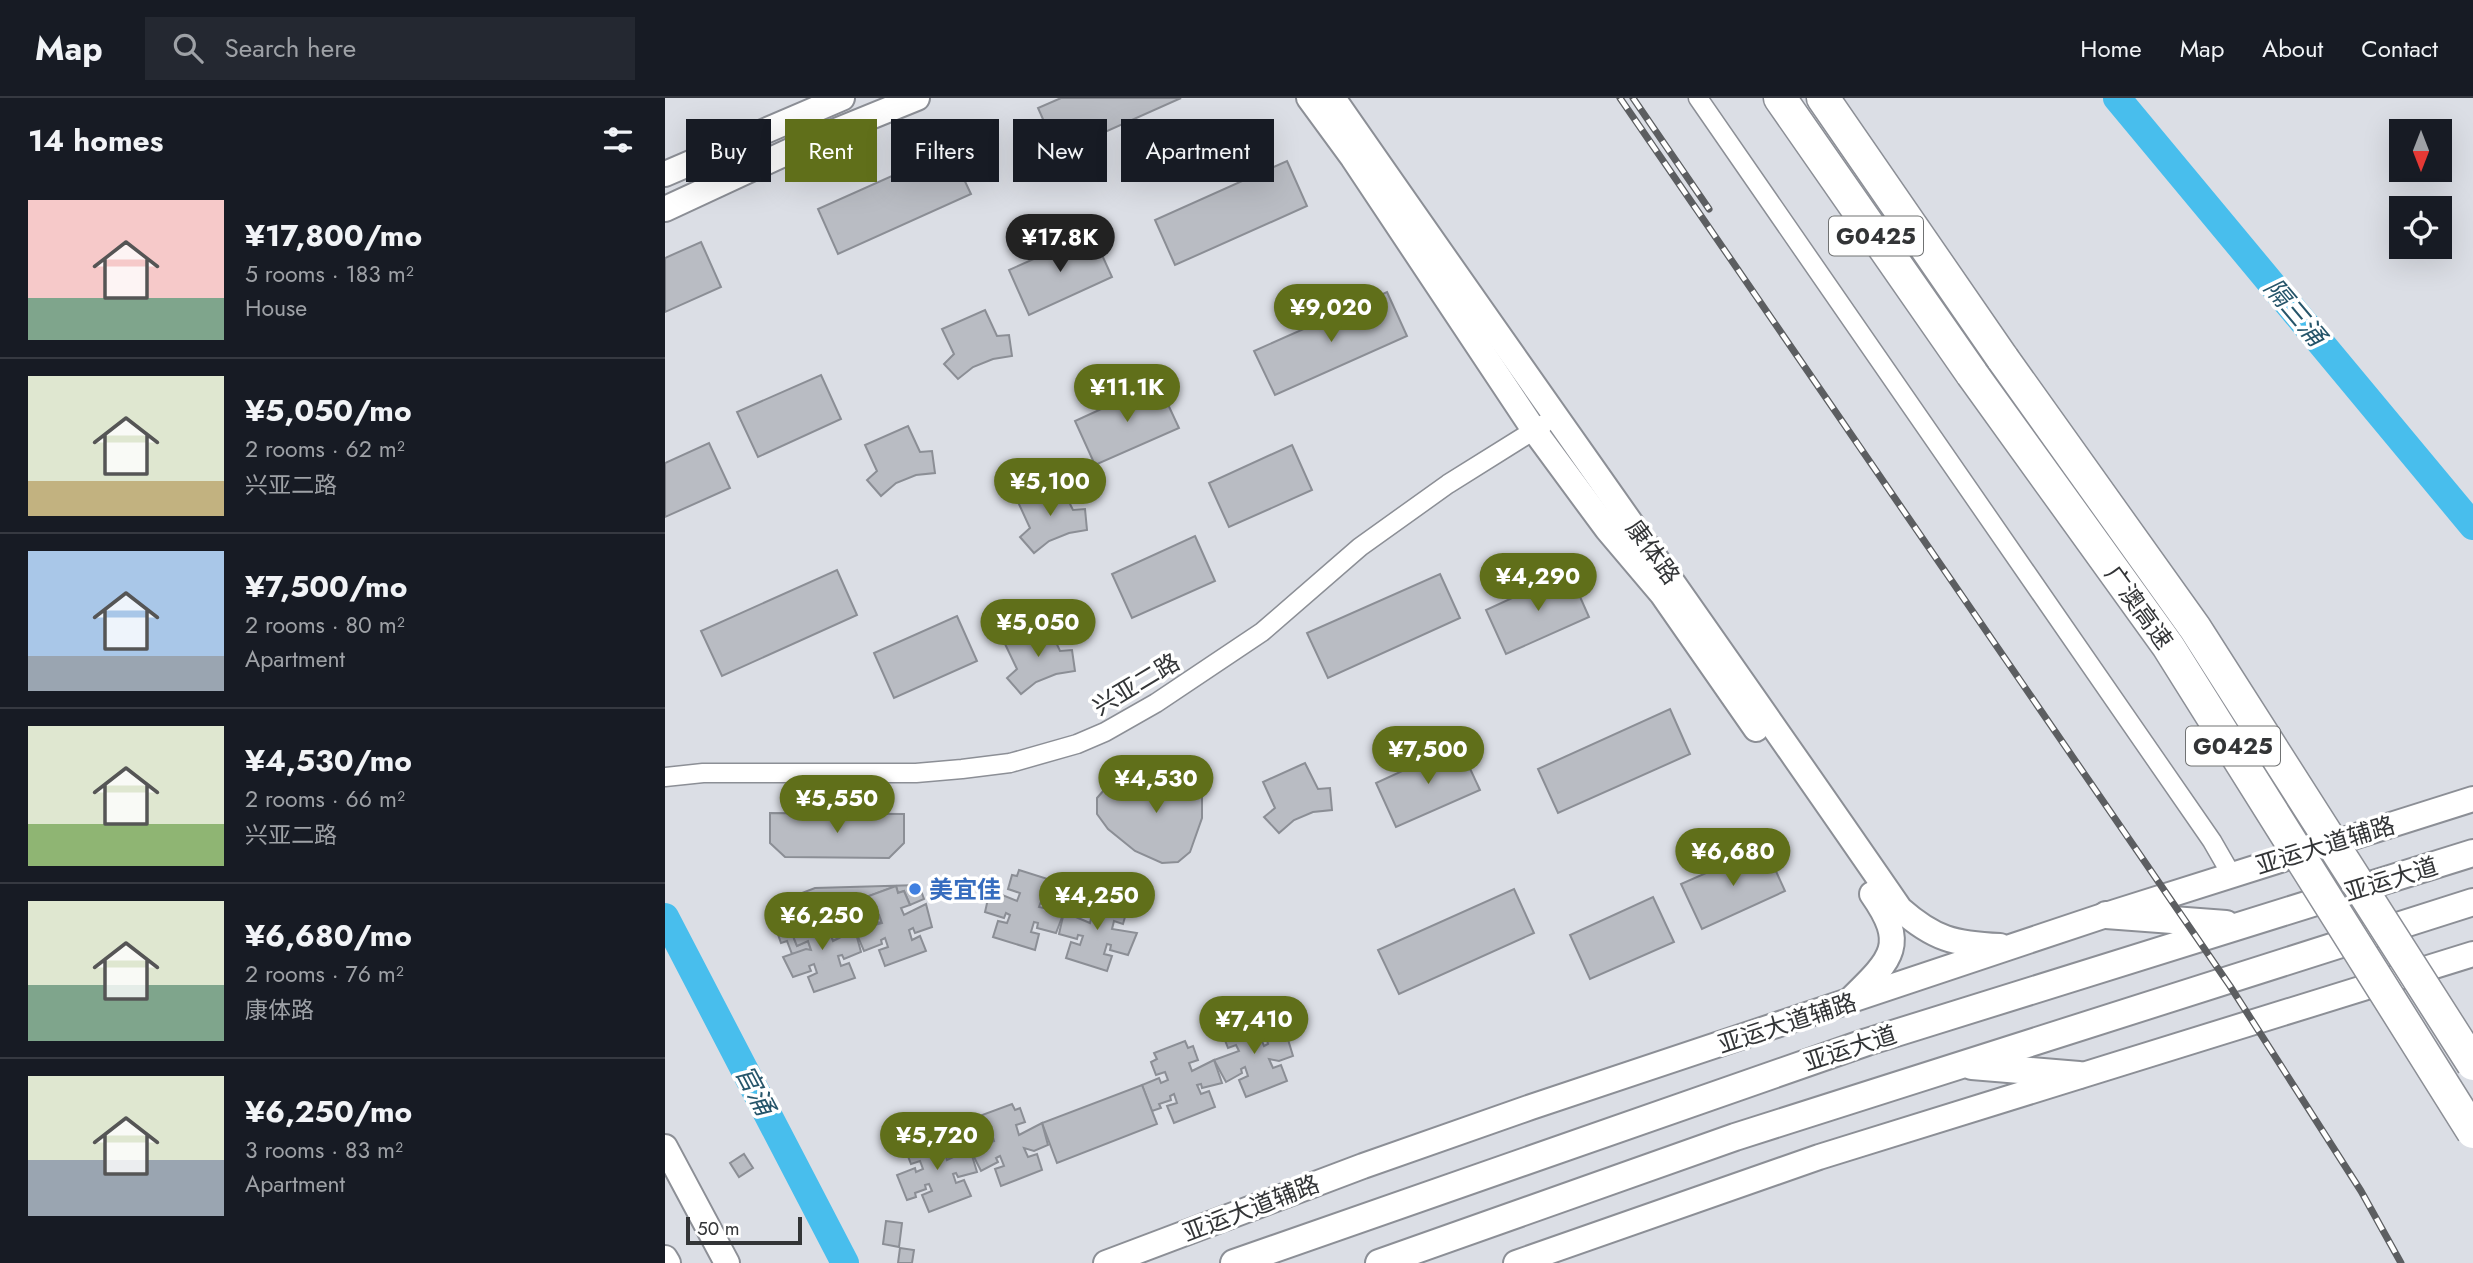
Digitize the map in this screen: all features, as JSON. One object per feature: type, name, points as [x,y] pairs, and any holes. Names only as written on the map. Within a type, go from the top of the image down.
[{"type":"highway","name":"广澳高速","points":[[1780,98],[1972,374],[2168,646],[2473,1132]]},
{"type":"highway","name":"广澳高速","points":[[1823,98],[2003,359],[2195,628],[2473,1064]]},
{"type":"main road","name":"亚运大道","points":[[1234,1263],[1854,1047],[2473,853]]},
{"type":"main road","name":"亚运大道","points":[[1379,1263],[1735,1137],[2473,902]]},
{"type":"main road","points":[[2106,915],[2242,926]]},
{"type":"main road","points":[[1960,1065],[2079,1075]]},
{"type":"street","points":[[665,174],[842,98]]},
{"type":"street","points":[[665,209],[816,139],[917,98]]},
{"type":"street","name":"康体路","points":[[1309,98],[1544,424],[1695,610],[1900,909],[1923,929],[1939,938],[1967,944],[2011,946]]},
{"type":"street","name":"康体路","points":[[1333,98],[1544,424],[1607,529],[1662,594],[1886,914],[1894,933],[1891,950],[1875,975],[1847,1003]]},
{"type":"street","points":[[1698,98],[2212,841],[2231,874]]},
{"type":"street","name":"兴亚二路","points":[[665,777],[731,772],[916,773],[1010,763],[1077,744],[1105,732],[1156,703],[1262,632],[1360,547],[1448,484],[1544,424]]},
{"type":"street","name":"亚运大道辅路","points":[[1106,1263],[1414,1148],[2011,946],[2473,799]]},
{"type":"street","points":[[1515,1263],[1819,1157],[2473,954]]},
{"type":"street","points":[[665,1147],[727,1263]]},
{"type":"street","points":[[665,1258],[668,1263]]},
{"type":"building","points":[[1061,98],[1181,98],[1134,119],[1121,119],[1121,125],[1107,131],[1107,119],[1043,119],[1038,108]]},
{"type":"building","points":[[1287,161],[1307,206],[1175,265],[1155,220],[1240,182],[1274,182],[1274,167]]},
{"type":"building","points":[[891,176],[891,182],[965,182],[971,194],[838,254],[818,209]]},
{"type":"building","points":[[1092,233],[1112,277],[1029,315],[1009,270]]},
{"type":"building","points":[[701,242],[721,287],[665,312],[665,258]]},
{"type":"building","points":[[1387,292],[1407,336],[1275,395],[1254,351]]},
{"type":"building","points":[[985,310],[997,336],[1009,335],[1012,356],[993,359],[973,367],[958,379],[944,364],[954,354],[942,329]]},
{"type":"building","points":[[821,375],[841,419],[758,457],[737,412]]},
{"type":"building","points":[[1158,383],[1179,428],[1095,465],[1075,421]]},
{"type":"building","points":[[908,426],[920,452],[932,451],[935,473],[916,475],[896,483],[881,496],[867,480],[877,471],[865,445]]},
{"type":"building","points":[[709,443],[730,488],[665,517],[665,463]]},
{"type":"building","points":[[1292,445],[1312,490],[1229,527],[1209,483]]},
{"type":"building","points":[[1060,484],[1073,510],[1085,509],[1087,530],[1069,533],[1049,541],[1034,553],[1020,537],[1030,528],[1018,502]]},
{"type":"building","points":[[1195,536],[1215,581],[1132,618],[1112,574]]},
{"type":"building","points":[[837,570],[857,615],[722,676],[701,631]]},
{"type":"building","points":[[1569,572],[1589,617],[1506,654],[1486,610]]},
{"type":"building","points":[[1440,574],[1460,618],[1328,678],[1307,633]]},
{"type":"building","points":[[957,616],[977,661],[894,698],[874,653]]},
{"type":"building","points":[[1048,625],[1060,651],[1072,650],[1075,671],[1056,674],[1036,682],[1021,694],[1007,678],[1017,669],[1005,644]]},
{"type":"building","points":[[1670,709],[1690,754],[1558,813],[1538,769]]},
{"type":"building","points":[[1459,745],[1480,790],[1396,827],[1376,783]]},
{"type":"building","points":[[1305,763],[1318,789],[1330,788],[1332,810],[1313,812],[1294,820],[1279,833],[1264,817],[1275,808],[1263,782]]},
{"type":"building","points":[[1190,764],[1200,771],[1202,818],[1190,852],[1178,862],[1162,863],[1135,851],[1108,829],[1097,814],[1097,798],[1105,789],[1119,785],[1154,788]]},
{"type":"building","points":[[770,813],[904,814],[904,843],[889,858],[785,857],[770,843]]},
{"type":"building","points":[[1765,847],[1785,891],[1702,929],[1681,884]]},
{"type":"building","points":[[1019,870],[1051,880],[1048,886],[1054,888],[1050,902],[1042,899],[1039,907],[1064,912],[1056,933],[1037,928],[1038,923],[1034,922],[1031,932],[1039,934],[1035,950],[993,937],[998,921],[1007,923],[1010,915],[1006,913],[1004,918],[985,912],[990,890],[1017,901],[1020,893],[1008,889],[1012,875],[1017,876]]},
{"type":"building","points":[[919,885],[924,899],[910,905],[904,891],[898,893],[896,886],[866,897],[868,903],[862,905],[868,919],[879,915],[882,923],[877,922],[833,941],[830,933],[838,930],[833,917],[827,919],[825,912],[794,923],[797,930],[791,931],[797,946],[808,941],[811,950],[792,954],[787,941],[781,943],[768,906],[815,888]]},
{"type":"building","points":[[896,886],[898,893],[904,891],[910,905],[901,908],[904,915],[926,904],[932,927],[915,933],[913,928],[909,930],[912,940],[920,936],[926,951],[885,966],[879,950],[888,947],[885,938],[881,940],[882,944],[864,951],[855,930],[882,923],[879,915],[868,919],[862,905],[868,903],[866,897]]},
{"type":"building","points":[[1514,889],[1534,933],[1399,994],[1378,950]]},
{"type":"building","points":[[1092,892],[1123,901],[1121,908],[1127,910],[1123,924],[1114,921],[1112,929],[1137,933],[1128,955],[1110,950],[1111,945],[1107,944],[1104,954],[1112,956],[1107,971],[1066,958],[1071,942],[1080,945],[1083,936],[1078,935],[1077,939],[1059,934],[1064,912],[1090,923],[1092,914],[1080,911],[1085,896],[1090,898]]},
{"type":"building","points":[[1653,897],[1674,942],[1590,979],[1570,935]]},
{"type":"building","points":[[825,912],[827,919],[833,917],[838,930],[830,933],[833,941],[855,930],[861,952],[844,959],[842,955],[838,956],[841,966],[849,963],[855,978],[814,992],[808,977],[817,973],[814,964],[809,966],[811,971],[793,977],[783,957],[806,949],[811,950],[808,941],[797,946],[791,931],[797,930],[794,923]]},
{"type":"building","points":[[1257,1015],[1260,1021],[1265,1019],[1270,1033],[1260,1036],[1264,1046],[1268,1044],[1267,1040],[1286,1033],[1293,1056],[1279,1061],[1269,1059],[1273,1068],[1281,1065],[1287,1081],[1246,1097],[1239,1080],[1248,1076],[1245,1067],[1241,1069],[1242,1073],[1226,1082],[1214,1060],[1239,1051],[1236,1045],[1228,1048],[1223,1035],[1229,1033],[1227,1026]]},
{"type":"building","points":[[1185,1041],[1188,1048],[1193,1046],[1198,1060],[1189,1063],[1192,1071],[1214,1060],[1222,1083],[1202,1088],[1201,1084],[1197,1085],[1201,1094],[1209,1091],[1215,1107],[1174,1123],[1167,1106],[1177,1103],[1174,1094],[1170,1096],[1171,1100],[1159,1104],[1161,1108],[1152,1111],[1142,1085],[1159,1078],[1161,1083],[1168,1080],[1165,1072],[1156,1075],[1151,1062],[1157,1059],[1154,1053]]},
{"type":"building","points":[[1142,1085],[1157,1124],[1057,1163],[1042,1123]]},
{"type":"building","points":[[1012,1104],[1015,1110],[1020,1108],[1025,1122],[1016,1125],[1019,1135],[1042,1123],[1048,1145],[1034,1151],[1024,1148],[1028,1157],[1037,1154],[1042,1170],[1001,1186],[995,1169],[1004,1166],[1000,1156],[996,1158],[998,1162],[981,1171],[970,1149],[994,1141],[992,1134],[983,1138],[978,1124],[984,1121],[982,1115]]},
{"type":"building","points":[[940,1130],[943,1137],[948,1135],[953,1149],[945,1152],[947,1160],[970,1149],[977,1172],[958,1177],[956,1173],[953,1174],[956,1183],[964,1180],[971,1196],[929,1212],[922,1195],[932,1191],[929,1184],[925,1185],[926,1189],[915,1193],[916,1197],[907,1200],[897,1175],[915,1168],[916,1172],[923,1169],[920,1161],[911,1164],[906,1151],[912,1148],[910,1142]]},
{"type":"building","points":[[744,1154],[753,1168],[739,1177],[730,1163]]},
{"type":"building","points":[[886,1221],[902,1223],[899,1247],[883,1244]]},
{"type":"building","points":[[900,1248],[914,1250],[912,1263],[898,1263]]},
{"type":"waterway","name":"隔三涌","points":[[2117,98],[2473,526]]},
{"type":"waterway","name":"官涌","points":[[665,917],[845,1263]]},
{"type":"railway","points":[[1620,98],[2230,986],[2361,1191],[2401,1263]]},
{"type":"railway","points":[[1633,98],[1709,209]]},
{"type":"place","name":"美宜佳","points":[[915,889]]}]
